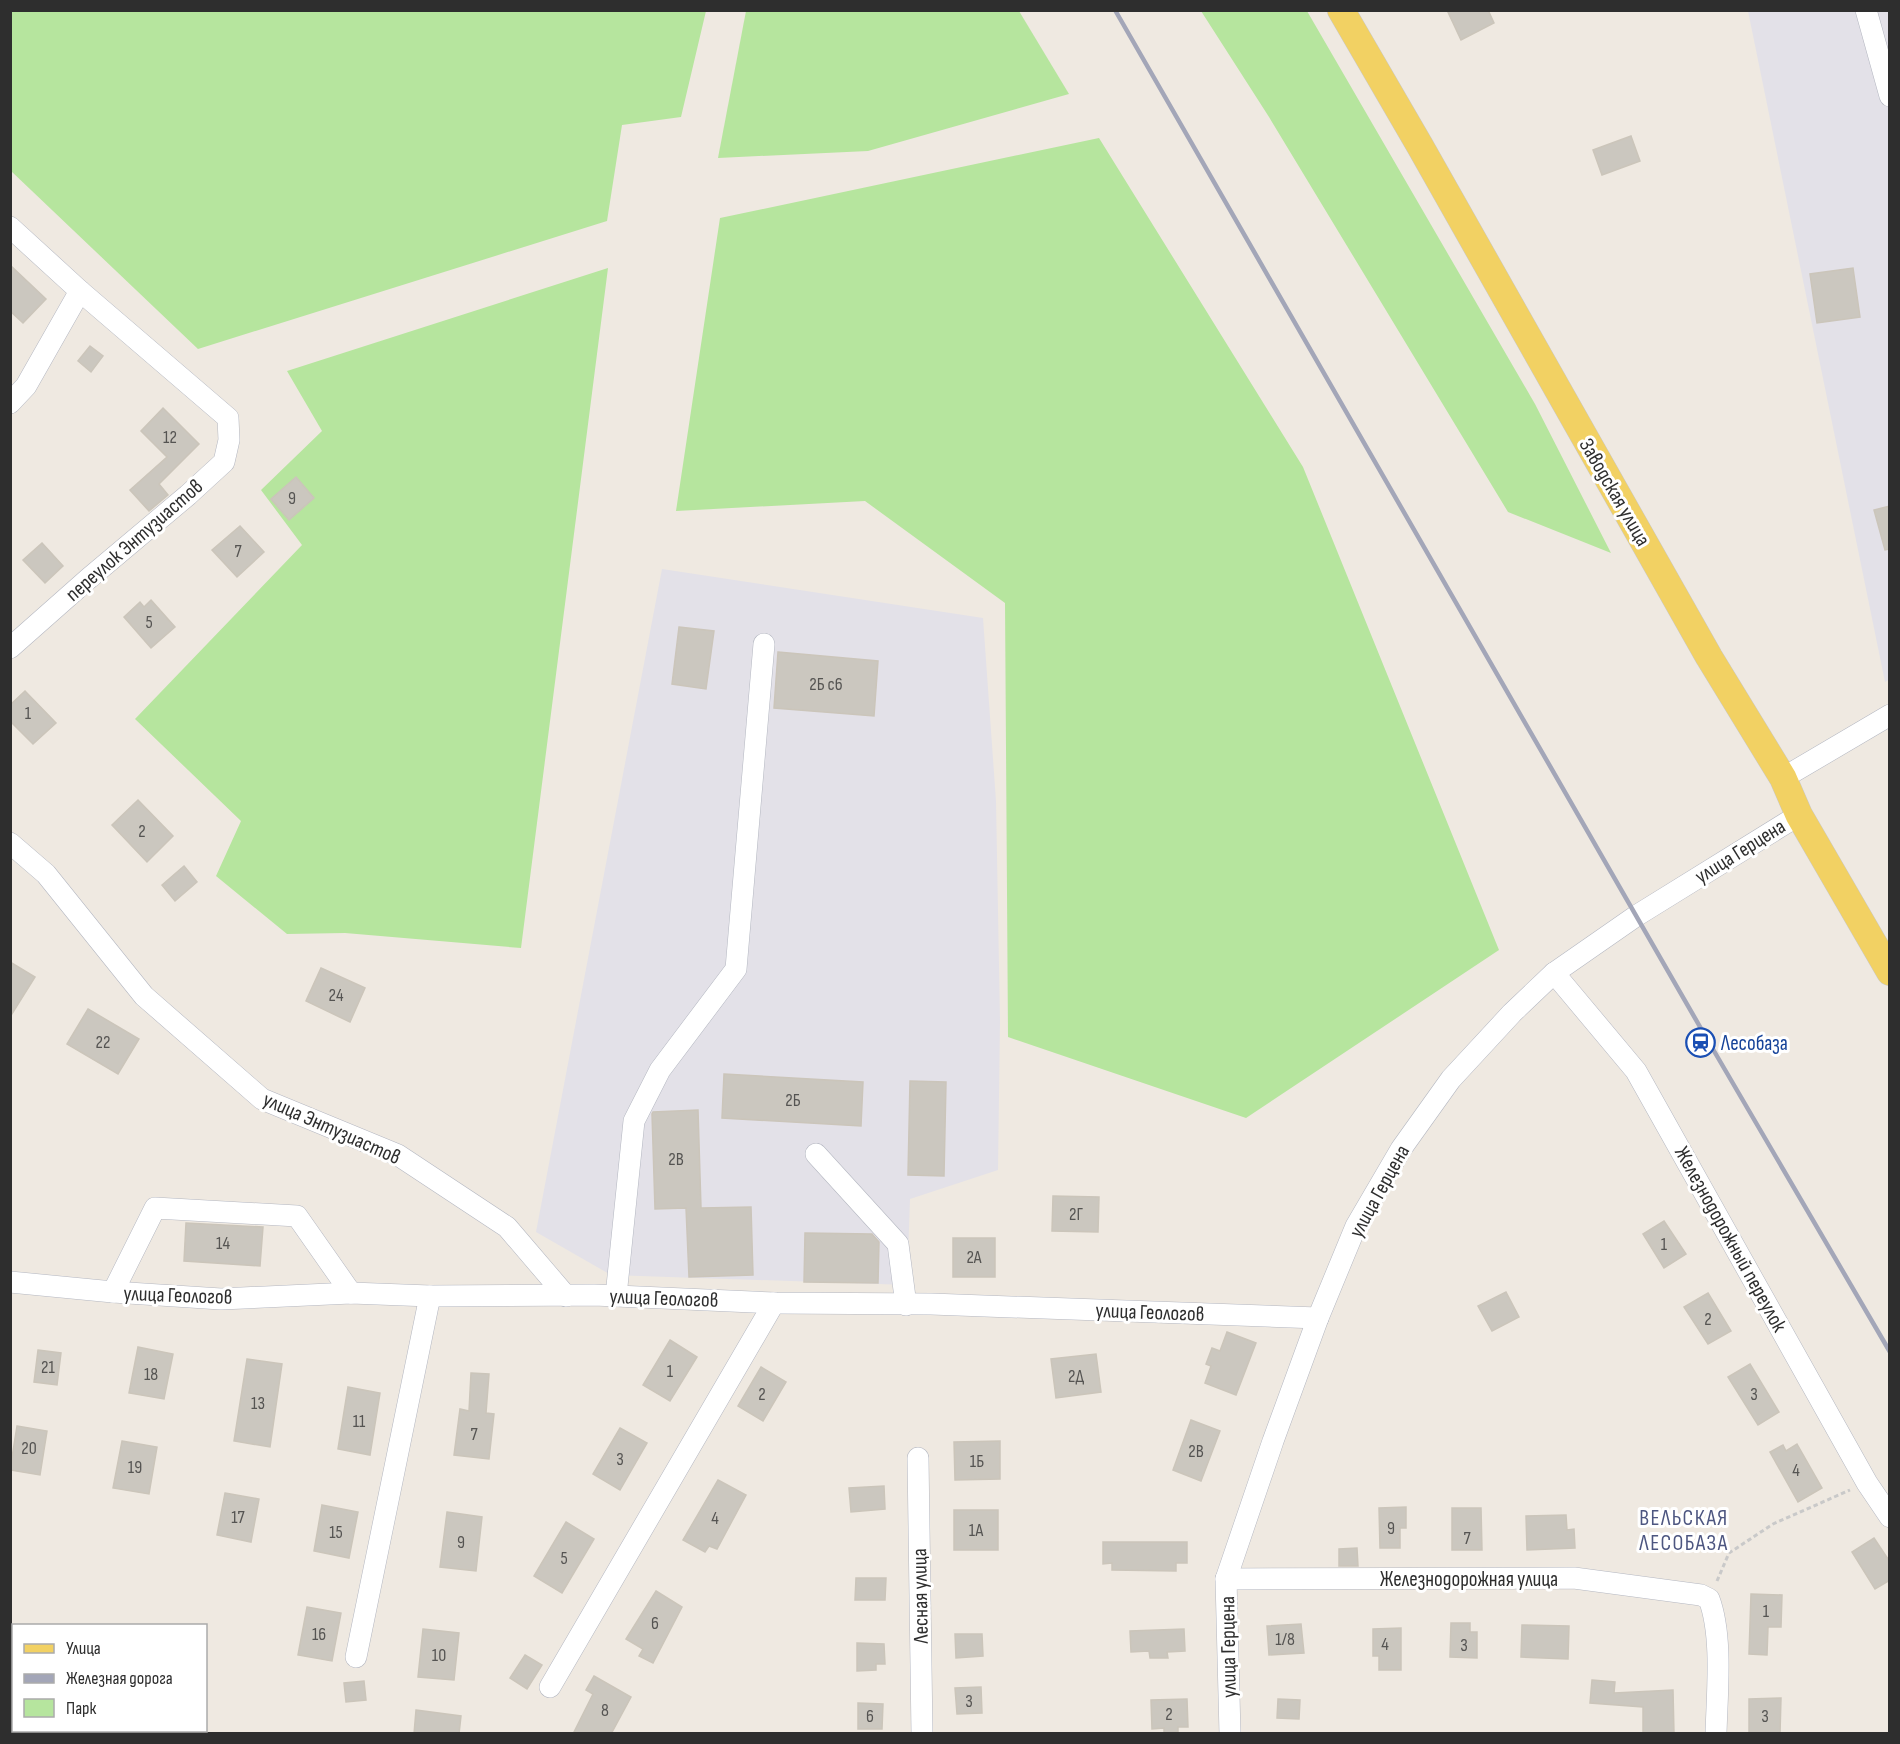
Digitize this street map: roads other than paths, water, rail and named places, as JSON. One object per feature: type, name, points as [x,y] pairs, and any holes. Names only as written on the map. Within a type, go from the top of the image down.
[{"type":"main road","name":"Заводская улица","points":[[1341,10],[1709,657],[1784,778],[1799,815],[1890,972]]},
{"type":"street","points":[[1866,10],[1890,96]]},
{"type":"street","points":[[10,227],[80,291],[26,386],[10,403]]},
{"type":"street","name":"переулок Энтузиастов","points":[[10,648],[224,462],[229,440],[228,418],[80,291]]},
{"type":"street","points":[[616,1296],[633,1121],[660,1070],[736,969],[764,644]]},
{"type":"street","points":[[1784,778],[1890,715]]},
{"type":"street","name":"улица Герцена","points":[[1230,1734],[1226,1579],[1318,1318],[1356,1226],[1401,1149],[1451,1079],[1512,1013],[1554,973],[1636,916],[1799,815]]},
{"type":"street","name":"улица Энтузиастов","points":[[10,843],[46,874],[144,996],[262,1099],[408,1161],[507,1227],[566,1296]]},
{"type":"street","name":"Железнодорожный переулок","points":[[1554,973],[1636,1071],[1867,1483],[1890,1517]]},
{"type":"street","points":[[816,1154],[898,1244],[906,1305]]},
{"type":"street","points":[[113,1292],[154,1208],[297,1216],[351,1293]]},
{"type":"street","name":"улица Геологов","points":[[10,1282],[221,1299],[351,1293],[430,1296],[616,1296],[774,1303],[1318,1318]]},
{"type":"street","points":[[357,1657],[430,1296]]},
{"type":"street","points":[[550,1687],[774,1303]]},
{"type":"street","name":"Лесная улица","points":[[918,1458],[922,1734]]},
{"type":"street","name":"Железнодорожная улица","points":[[1226,1579],[1574,1578],[1701,1595],[1709,1599],[1713,1608],[1717,1642],[1716,1734]]},
{"type":"railway","points":[[1115,10],[1707,1039],[1890,1352]]},
{"type":"place","name":"Лесобаза","points":[[1700,1043]]},
{"type":"district","name":"ВЕЛЬСКАЯ ЛЕСОБАЗА","points":[[1684,1530]]}]
